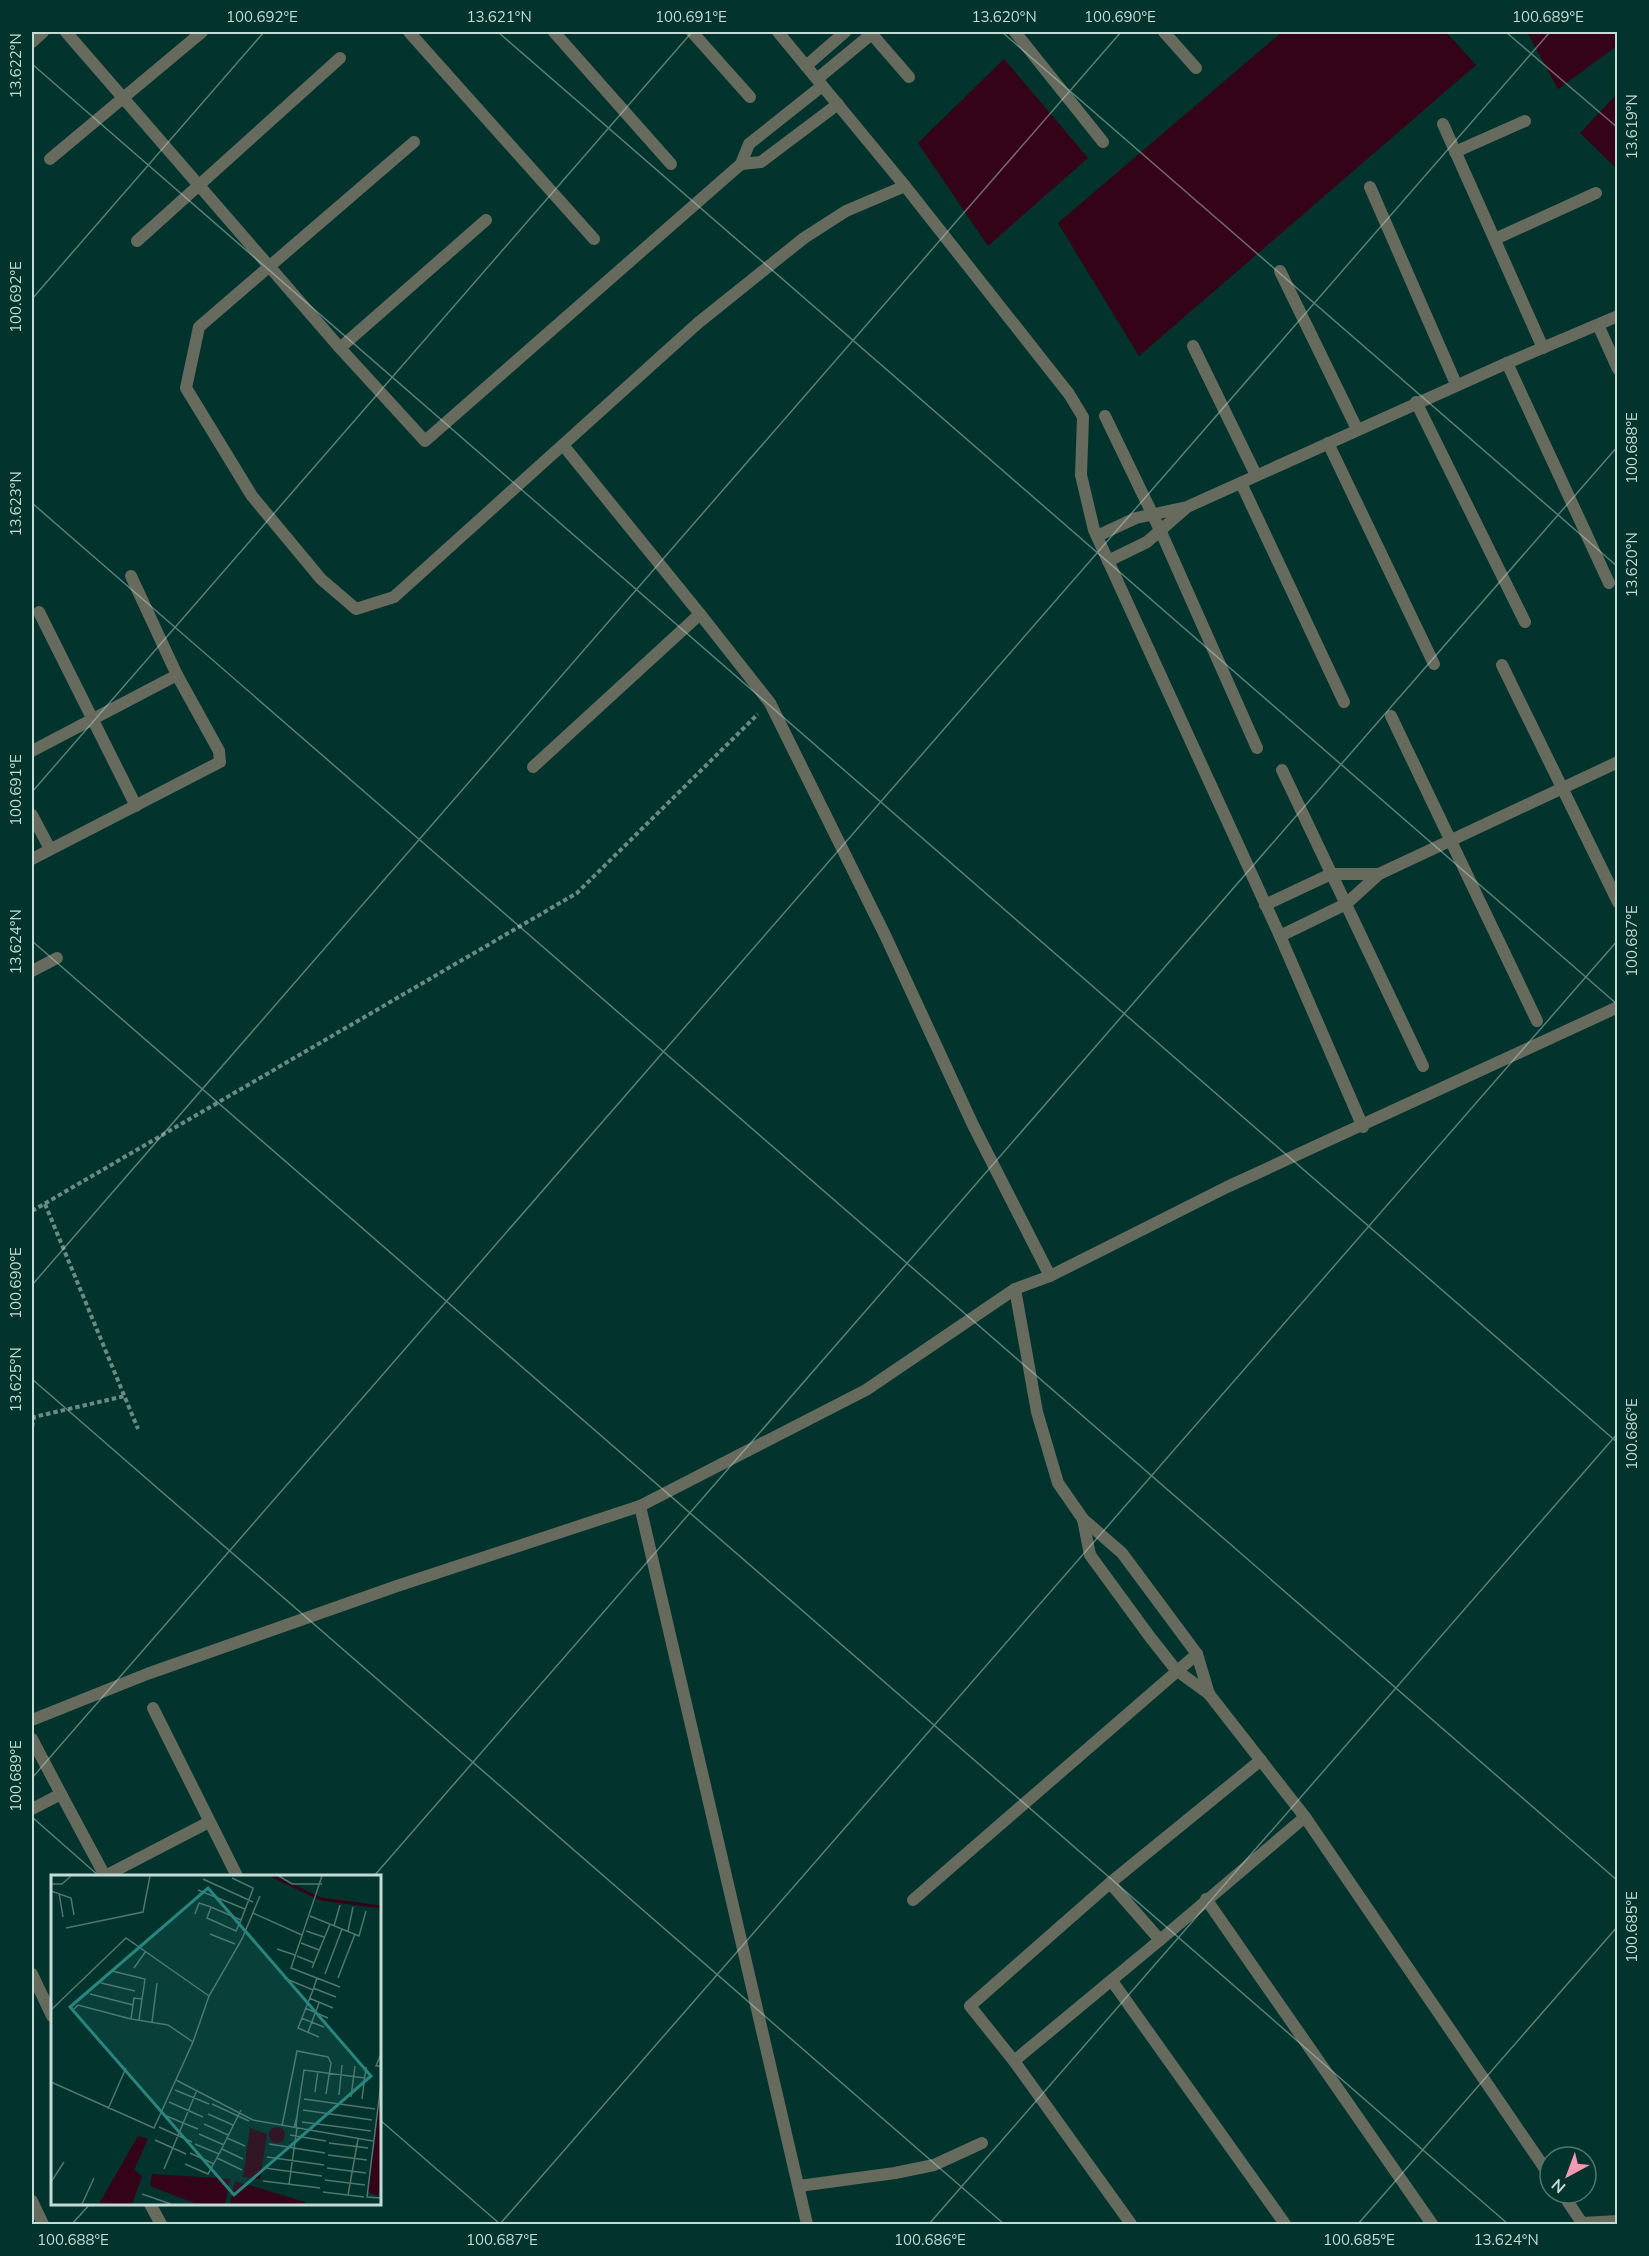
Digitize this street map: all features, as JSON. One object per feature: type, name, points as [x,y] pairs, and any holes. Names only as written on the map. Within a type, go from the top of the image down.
[{"type":"street","points":[[32,42],[43,32]]},
{"type":"street","points":[[66,32],[340,348],[425,441],[741,164],[748,144],[820,82],[872,32],[909,77]]},
{"type":"street","points":[[50,159],[202,32]]},
{"type":"street","points":[[554,32],[671,164]]},
{"type":"street","points":[[692,32],[750,97]]},
{"type":"street","points":[[778,32],[905,186],[1069,394],[1083,417],[1081,475],[1088,510],[1097,537],[1280,936],[1363,1126]]},
{"type":"street","points":[[806,66],[845,32]]},
{"type":"street","points":[[1015,32],[1103,142]]},
{"type":"street","points":[[1164,32],[1196,68]]},
{"type":"street","points":[[412,33],[594,239]]},
{"type":"street","points":[[137,241],[340,58]]},
{"type":"street","points":[[741,164],[761,162],[838,104]]},
{"type":"street","points":[[1455,152],[1525,121]]},
{"type":"street","points":[[1443,124],[1543,348]]},
{"type":"street","points":[[414,142],[199,327],[186,388],[252,496],[321,579],[356,609],[394,597],[655,359],[804,238],[846,211],[905,186]]},
{"type":"street","points":[[1370,186],[1456,384]]},
{"type":"street","points":[[1495,239],[1596,193]]},
{"type":"street","points":[[340,348],[486,220]]},
{"type":"street","points":[[1280,271],[1357,429]]},
{"type":"street","points":[[1097,537],[1152,513],[1187,507],[1456,384],[1617,316]]},
{"type":"street","points":[[1598,325],[1617,369]]},
{"type":"street","points":[[1193,346],[1256,475]]},
{"type":"street","points":[[1507,363],[1608,582]]},
{"type":"street","points":[[1416,402],[1525,622]]},
{"type":"street","points":[[1105,416],[1161,532],[1257,748]]},
{"type":"street","points":[[1328,443],[1434,664]]},
{"type":"street","points":[[563,445],[770,704],[885,935],[973,1125],[1050,1276]]},
{"type":"street","points":[[1241,483],[1344,702]]},
{"type":"street","points":[[1108,561],[1147,542],[1187,507]]},
{"type":"street","points":[[32,859],[220,762],[219,751],[177,675],[131,576]]},
{"type":"street","points":[[39,612],[136,806]]},
{"type":"street","points":[[533,767],[700,614]]},
{"type":"street","points":[[1502,665],[1617,902]]},
{"type":"street","points":[[32,751],[177,675]]},
{"type":"street","points":[[1391,716],[1449,843],[1537,1021]]},
{"type":"street","points":[[1280,936],[1346,904],[1379,874],[1617,762]]},
{"type":"street","points":[[1282,770],[1423,1066]]},
{"type":"street","points":[[32,815],[50,849]]},
{"type":"street","points":[[1265,904],[1331,874],[1379,874]]},
{"type":"street","points":[[32,971],[57,958]]},
{"type":"street","points":[[32,1720],[147,1674],[343,1605],[640,1506],[866,1390],[1015,1289],[1050,1276],[1227,1188],[1617,1007]]},
{"type":"street","points":[[1015,1289],[1037,1412],[1058,1483],[1083,1519],[1122,1552],[1197,1654],[1209,1694]]},
{"type":"street","points":[[640,1506],[807,2224]]},
{"type":"street","points":[[1083,1519],[1090,1555],[1176,1670],[1209,1694],[1305,1817],[1538,2158]]},
{"type":"street","points":[[913,1900],[1197,1654]]},
{"type":"street","points":[[153,1708],[236,1875]]},
{"type":"street","points":[[32,1739],[104,1875]]},
{"type":"street","points":[[1131,2224],[1014,2061],[970,2006],[1110,1883],[1262,1760]]},
{"type":"street","points":[[32,1809],[61,1794]]},
{"type":"street","points":[[1014,2061],[1305,1817]]},
{"type":"street","points":[[107,1875],[209,1821]]},
{"type":"street","points":[[1110,1883],[1160,1940]]},
{"type":"street","points":[[1206,1899],[1432,2224]]},
{"type":"street","points":[[32,1974],[51,2014]]},
{"type":"street","points":[[1112,1981],[1285,2224]]},
{"type":"street","points":[[799,2186],[895,2173],[934,2165],[982,2143]]},
{"type":"street","points":[[32,2201],[44,2224]]},
{"type":"street","points":[[151,2205],[161,2224]]},
{"type":"street","points":[[1570,2205],[1582,2223],[1617,2221]]},
{"type":"path","points":[[32,1211],[577,893],[770,704]]},
{"type":"path","points":[[45,1204],[138,1429]]},
{"type":"path","points":[[32,1427],[34,1417],[125,1396]]},
{"type":"shaded area","points":[[1282,32],[1446,32],[1476,65],[1139,356],[1058,223]]},
{"type":"shaded area","points":[[1527,32],[1617,32],[1617,46],[1558,89]]},
{"type":"shaded area","points":[[1004,59],[1088,158],[988,246],[918,143]]},
{"type":"shaded area","points":[[1617,94],[1617,169],[1580,133]]}]
